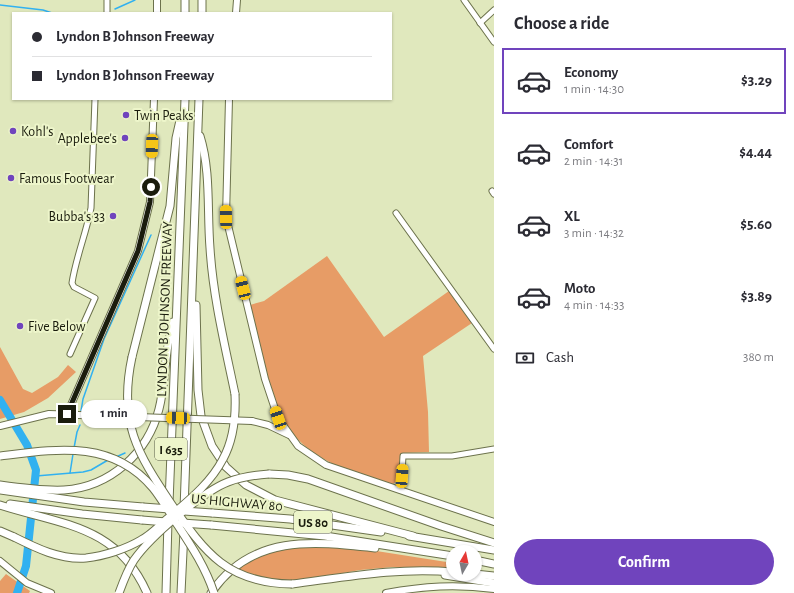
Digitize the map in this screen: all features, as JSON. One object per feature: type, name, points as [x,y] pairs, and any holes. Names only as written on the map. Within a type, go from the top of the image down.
[{"type":"highway","points":[[185,0],[185,12]]},
{"type":"highway","points":[[202,0],[202,12]]},
{"type":"highway","points":[[185,100],[176,138],[170,206],[132,356],[126,397],[129,424],[147,468],[197,541],[223,566],[242,576],[259,581],[292,584],[345,575],[391,571],[415,570],[446,572]]},
{"type":"highway","name":"LYNDON B JOHNSON FREEWAY","points":[[166,593],[185,100]]},
{"type":"highway","name":"LYNDON B JOHNSON FREEWAY","points":[[181,593],[199,100]]},
{"type":"highway","points":[[0,531],[45,551],[74,558],[102,555],[126,548],[142,540],[190,500],[215,473],[231,440],[236,414],[235,394],[214,288],[209,242],[206,154],[198,130]]},
{"type":"highway","points":[[193,259],[197,320],[198,390],[201,416],[212,446],[226,467],[246,485],[275,500],[413,536]]},
{"type":"highway","points":[[0,485],[20,490],[77,488],[102,480],[124,466],[135,456],[150,433],[159,408],[167,350],[177,305]]},
{"type":"highway","points":[[0,456],[51,450],[85,450],[114,459],[132,469],[160,498],[197,554],[210,579],[214,593]]},
{"type":"highway","points":[[119,593],[134,561],[143,548],[196,501],[210,491],[227,482],[244,477],[269,474],[288,475],[308,479],[494,543]]},
{"type":"highway","name":"US HIGHWAY 80","points":[[0,490],[20,490],[46,497],[143,507],[298,520],[413,536],[494,550]]},
{"type":"highway","name":"US 80","points":[[0,504],[17,508]]},
{"type":"highway","points":[[17,508],[87,531],[108,542],[132,565],[147,593]]},
{"type":"highway","name":"US HIGHWAY 80","points":[[17,508],[325,536],[446,555]]},
{"type":"highway","points":[[211,593],[224,577],[237,565],[258,553],[278,546],[310,543],[387,548],[403,547]]},
{"type":"highway","points":[[482,561],[494,564]]},
{"type":"highway","points":[[391,571],[443,575],[494,582]]},
{"type":"highway","points":[[482,575],[494,576]]},
{"type":"main road","points":[[157,0],[157,12]]},
{"type":"main road","points":[[236,12],[237,0]]},
{"type":"main road","name":"LYNDON B JOHNSON FREEWAY","points":[[67,414],[138,251],[150,202],[154,100]]},
{"type":"main road","points":[[229,100],[226,217],[265,379],[278,418],[290,435],[307,453],[326,465],[494,522]]},
{"type":"main road","points":[[1,425],[38,416],[67,414],[252,421],[268,425],[290,435]]},
{"type":"main road","points":[[0,560],[27,582],[51,593]]},
{"type":"main road","points":[[386,593],[436,586],[494,589]]},
{"type":"street","points":[[107,0],[107,12]]},
{"type":"street","points":[[464,0],[494,42]]},
{"type":"street","points":[[480,23],[494,10]]},
{"type":"street","points":[[70,354],[95,298],[74,287],[72,283],[77,254],[92,208],[95,100]]},
{"type":"street","points":[[396,213],[494,349]]},
{"type":"street","points":[[401,490],[404,456],[454,456],[494,449]]},
{"type":"street","points":[[435,593],[436,586]]},
{"type":"shaded area","points":[[327,256],[384,337],[449,291],[472,323],[423,356],[428,412],[429,452],[401,453],[396,482],[393,484],[358,474],[332,464],[297,439],[282,416],[264,370],[250,305],[264,301]]},
{"type":"shaded area","points":[[0,347],[23,389],[32,393],[58,377],[68,365],[76,372],[48,398],[24,412],[0,419]]},
{"type":"shaded area","points":[[321,546],[370,550],[446,562],[446,569],[393,567],[360,570],[294,582],[259,579],[236,570],[267,554],[297,548]]},
{"type":"shaded area","points":[[6,574],[30,591],[29,593],[0,593],[0,581]]},
{"type":"waterway","points":[[115,9],[135,0]]},
{"type":"waterway","points":[[0,5],[49,12]]},
{"type":"waterway","points":[[81,411],[83,399],[104,339],[151,235]]},
{"type":"waterway","points":[[0,400],[27,445],[36,470],[26,566],[17,593]]},
{"type":"waterway","points":[[74,448],[80,425]]},
{"type":"waterway","points":[[116,457],[125,453]]},
{"type":"waterway","points":[[70,473],[73,454]]},
{"type":"waterway","points":[[36,476],[83,472],[91,470],[108,460]]},
{"type":"place","name":"Twin Peaks","points":[[126,115]]},
{"type":"place","name":"Kohl's","points":[[13,131]]},
{"type":"place","name":"Applebee's","points":[[125,138]]},
{"type":"place","name":"Famous Footwear","points":[[11,178]]},
{"type":"place","name":"Bubba's 33","points":[[113,216]]},
{"type":"place","name":"Five Below","points":[[20,326]]},
{"type":"route","points":[[67,414],[87,372],[138,251],[150,202],[151,187]]}]
